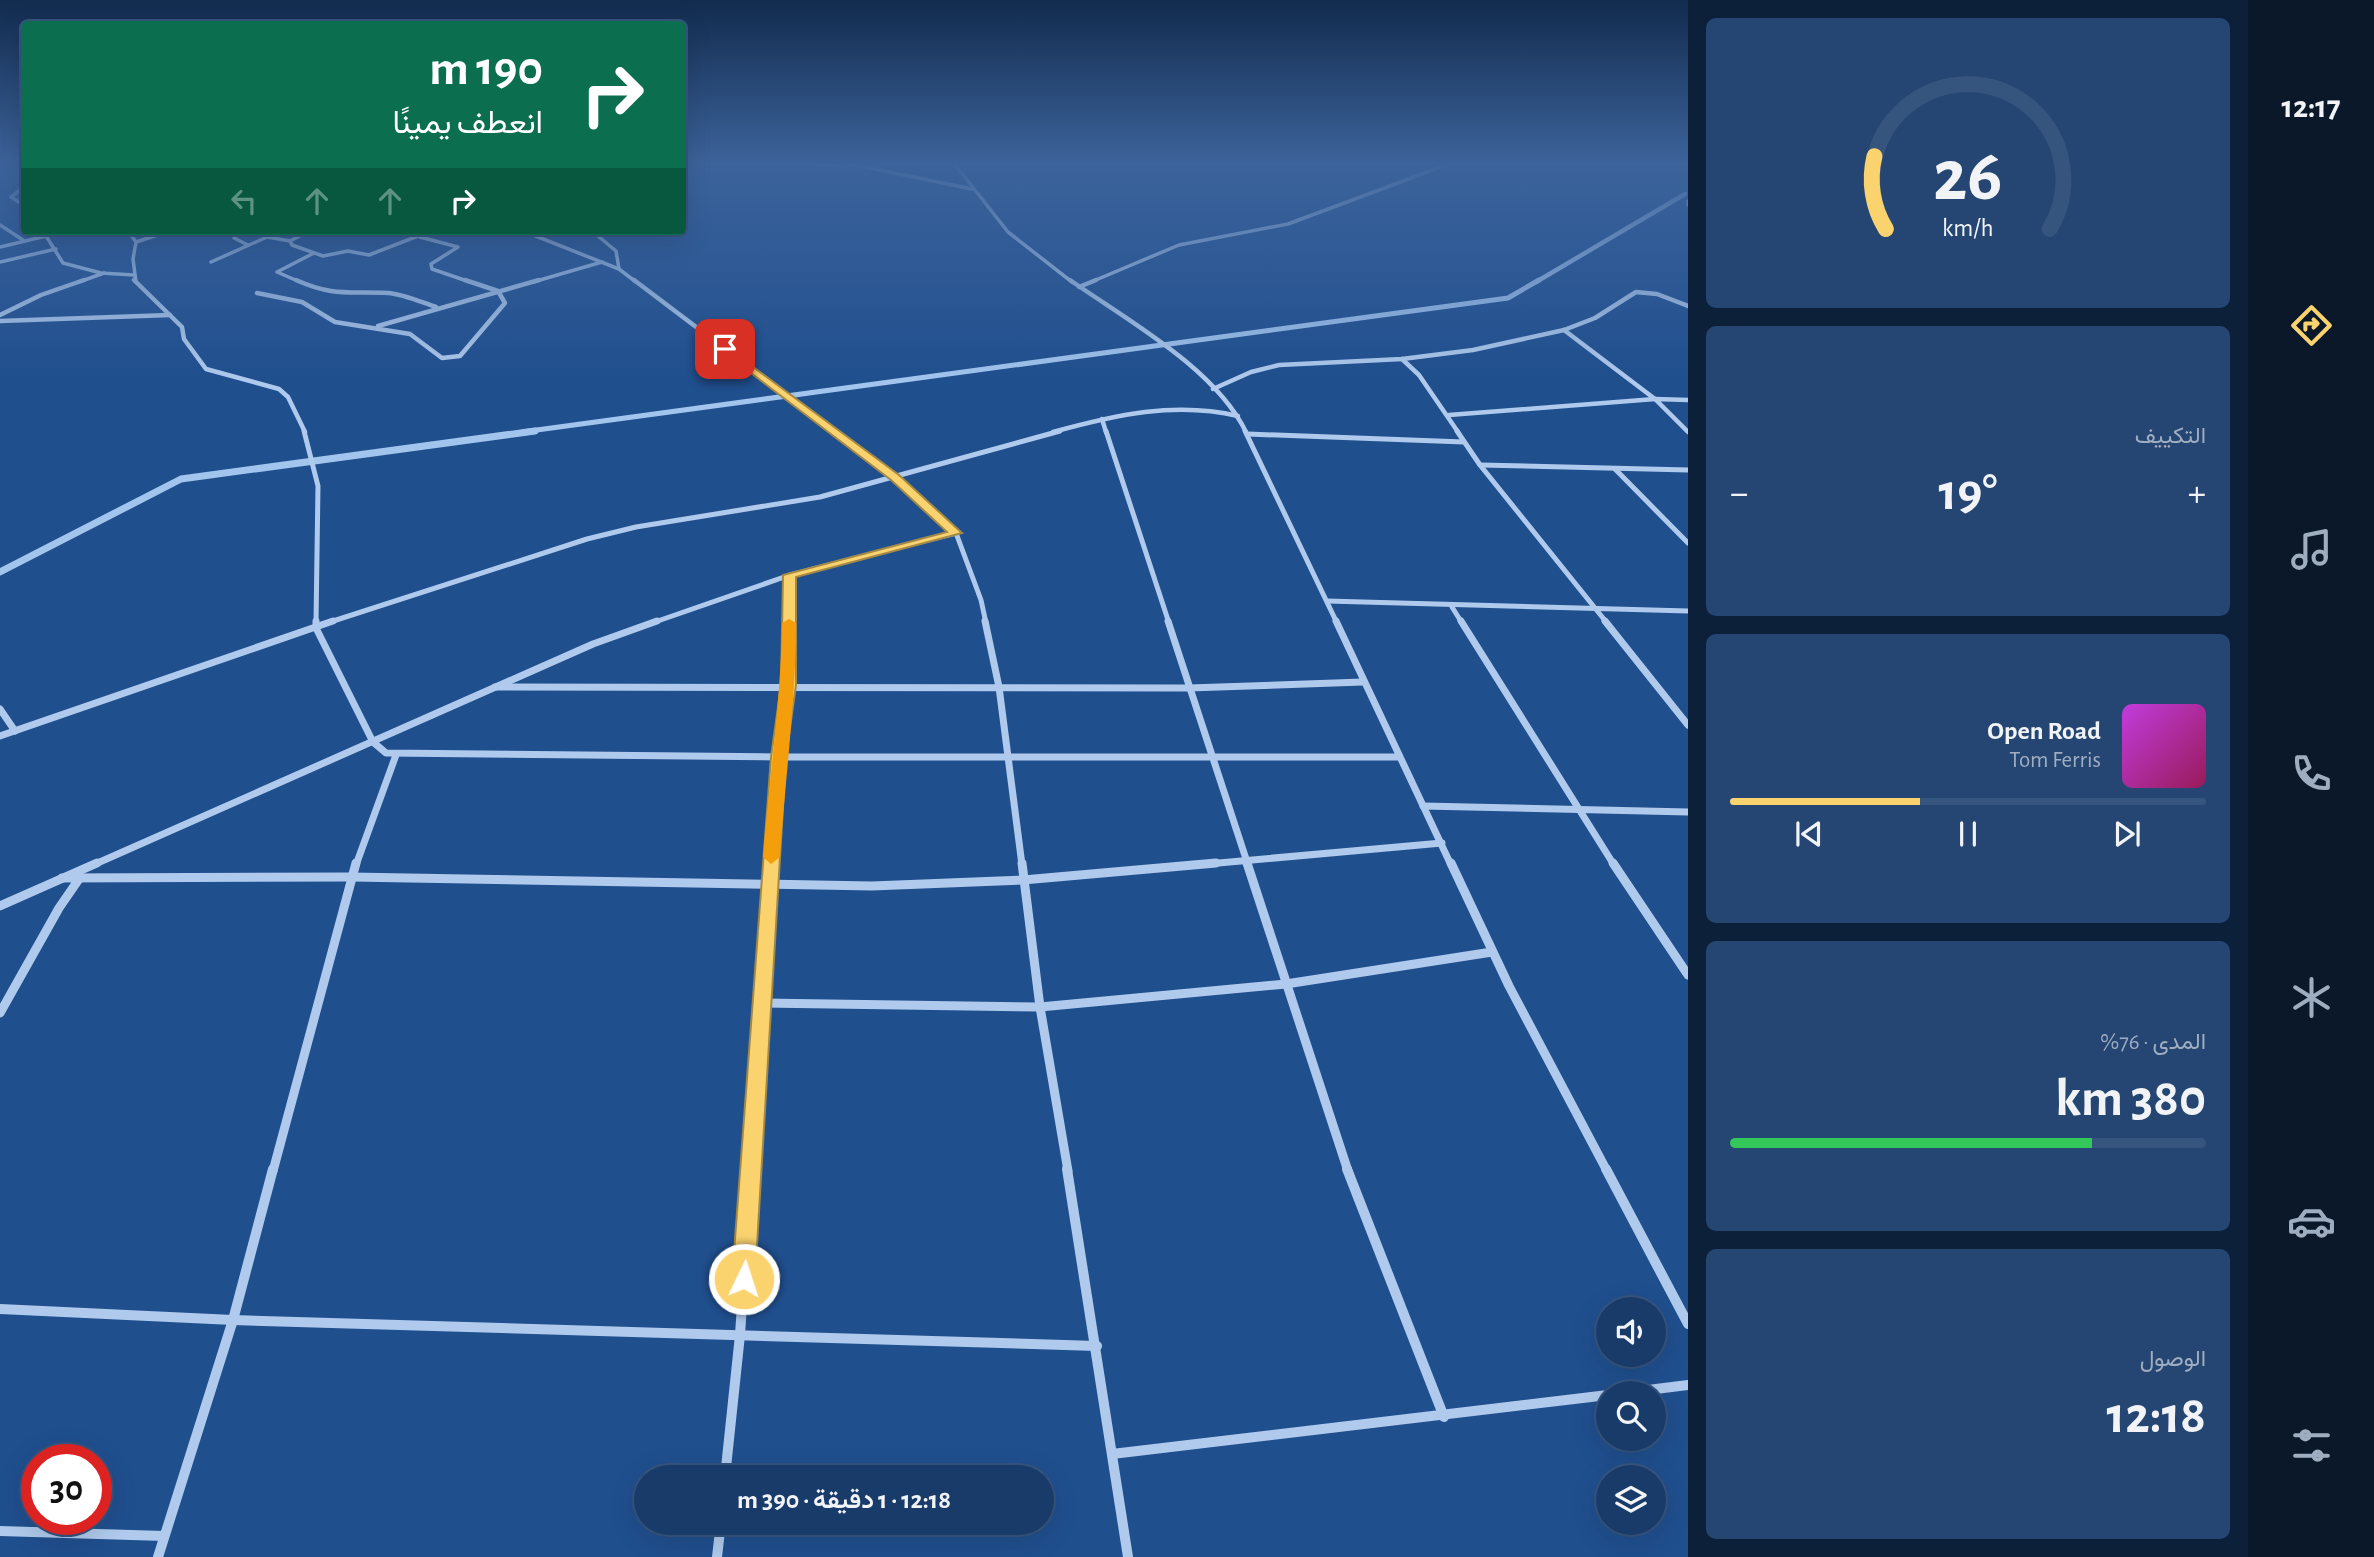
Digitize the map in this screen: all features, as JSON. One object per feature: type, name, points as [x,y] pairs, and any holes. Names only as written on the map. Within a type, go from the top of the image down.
[{"type":"street","points":[[15,235],[23,240]]},
{"type":"street","points":[[131,235],[136,242],[134,280],[181,327],[195,359],[206,369],[279,389],[288,397],[299,416],[308,438],[318,486],[316,628],[373,742],[386,753],[1006,758],[1212,755],[1399,757]]},
{"type":"street","points":[[136,242],[158,235]]},
{"type":"street","points":[[237,235],[234,238],[248,245]]},
{"type":"street","points":[[211,262],[267,237],[290,241],[301,235]]},
{"type":"street","points":[[290,241],[292,246],[327,256],[348,251],[369,255],[423,235]]},
{"type":"street","points":[[533,235],[619,268],[895,478],[956,533],[981,600],[999,687],[1040,1007],[1097,1346],[1128,1557]]},
{"type":"street","points":[[597,235],[616,251],[619,268]]},
{"type":"street","points":[[1011,235],[1192,367],[1238,416],[1492,953],[1688,1324]]},
{"type":"street","points":[[1080,287],[1179,245],[1233,235]]},
{"type":"street","points":[[0,247],[46,236],[63,263],[104,273],[134,275]]},
{"type":"street","points":[[257,293],[302,302],[335,322],[410,334],[442,358],[460,356],[505,303],[498,291],[436,272],[431,264],[458,247],[419,237]]},
{"type":"street","points":[[0,262],[56,250]]},
{"type":"street","points":[[315,253],[277,272],[321,290],[351,295],[390,293],[437,308]]},
{"type":"street","points":[[374,327],[602,262]]},
{"type":"street","points":[[0,315],[41,295],[104,273]]},
{"type":"street","points":[[1213,389],[1251,372],[1279,365],[1402,359],[1473,350],[1564,330],[1595,318],[1636,292],[1657,294],[1688,306]]},
{"type":"street","points":[[0,321],[170,315]]},
{"type":"street","points":[[1564,330],[1655,399],[1688,432]]},
{"type":"street","points":[[1402,359],[1419,375],[1449,415],[1480,465],[1688,725]]},
{"type":"street","points":[[1449,415],[1655,399],[1688,400]]},
{"type":"street","points":[[0,736],[587,539],[636,527],[784,505],[895,478],[1102,419],[1177,408],[1205,408],[1238,416]]},
{"type":"street","points":[[1102,419],[1345,1163],[1444,1417]]},
{"type":"street","points":[[1248,434],[1464,442]]},
{"type":"street","points":[[1480,465],[1688,470]]},
{"type":"street","points":[[1615,468],[1688,543]]},
{"type":"street","points":[[0,906],[593,643],[790,575],[956,533]]},
{"type":"street","points":[[726,1465],[740,1335],[778,757],[788,685],[790,575]]},
{"type":"street","points":[[1327,601],[1452,607],[1688,611]]},
{"type":"street","points":[[1452,607],[1578,810],[1688,975]]},
{"type":"street","points":[[492,687],[788,685],[1189,688],[1363,682]]},
{"type":"street","points":[[0,709],[15,731]]},
{"type":"street","points":[[158,1557],[233,1320],[351,877],[396,755]]},
{"type":"street","points":[[1423,806],[1688,812]]},
{"type":"street","points":[[62,878],[351,877],[872,886],[1023,880],[1442,844]]},
{"type":"street","points":[[0,1013],[59,908],[79,880]]},
{"type":"street","points":[[761,1003],[1040,1007],[1286,984],[1492,953]]},
{"type":"street","points":[[0,1309],[233,1320],[1097,1346]]},
{"type":"street","points":[[1666,1388],[1688,1385]]},
{"type":"street","points":[[1112,1454],[1444,1417],[1596,1397]]},
{"type":"street","points":[[0,1531],[164,1536]]},
{"type":"street","points":[[717,1557],[719,1535]]},
{"type":"waterway","points":[[1536,282],[1616,235]]},
{"type":"waterway","points":[[522,432],[1508,298],[1539,280]]},
{"type":"waterway","points":[[0,572],[181,479],[535,431]]},
{"type":"slow traffic","points":[[771,857],[778,757],[788,685],[789,623]]},
{"type":"route","points":[[725,349],[895,478],[956,533],[790,575],[788,685],[778,757],[744,1279]]}]
